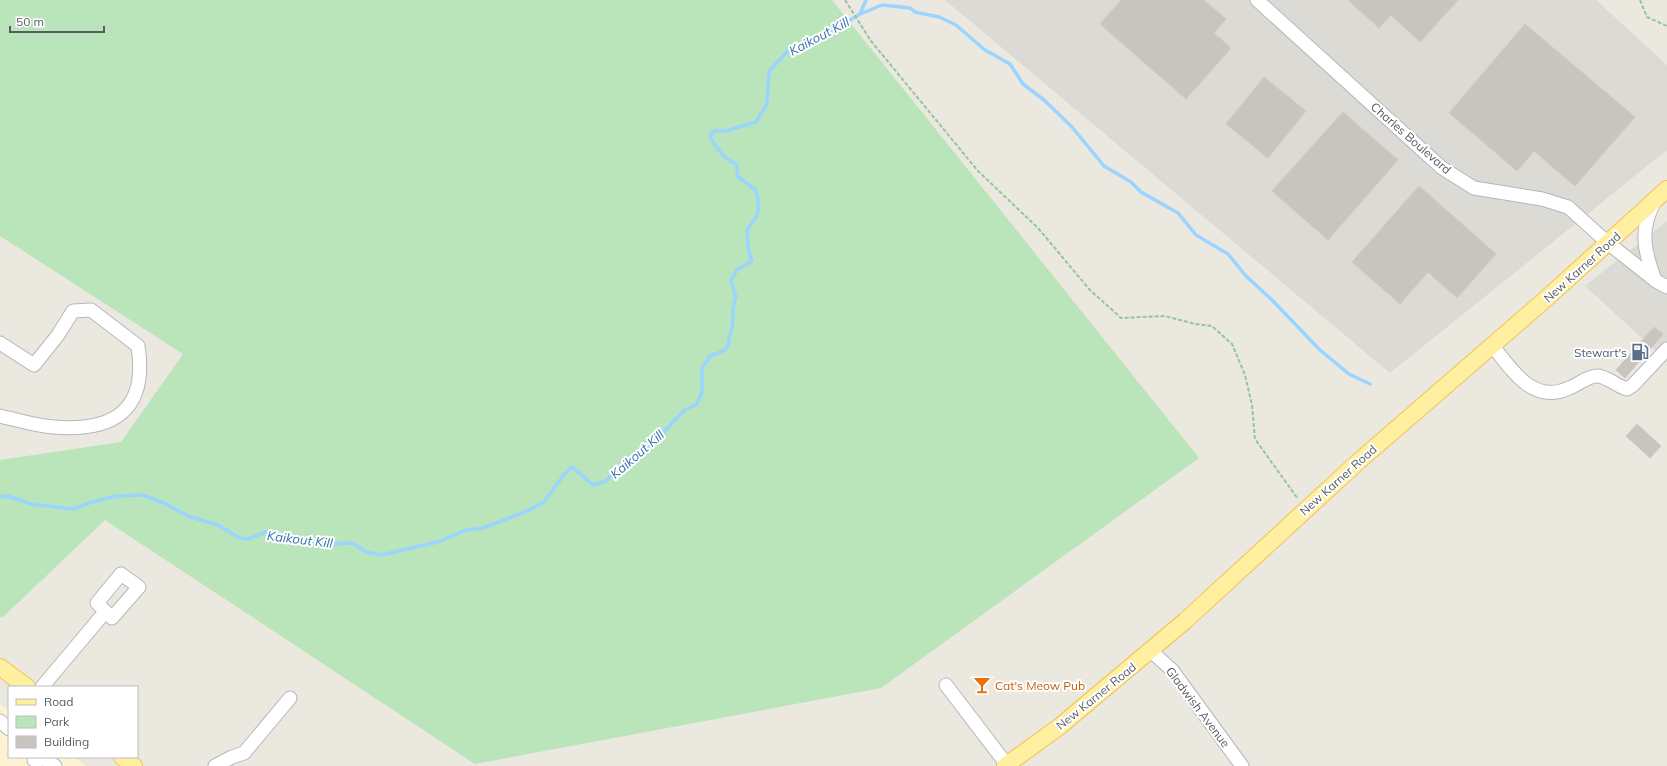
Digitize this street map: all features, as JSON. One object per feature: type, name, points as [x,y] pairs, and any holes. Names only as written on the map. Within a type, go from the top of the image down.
[{"type":"main road","name":"New Karner Road","points":[[1006,766],[1059,727],[1151,651],[1410,415],[1492,345],[1662,194]]},
{"type":"main road","points":[[0,667],[26,686]]},
{"type":"main road","points":[[123,758],[134,766]]},
{"type":"street","name":"Charles Boulevard","points":[[1258,0],[1442,168],[1474,188],[1487,192],[1542,199],[1568,207],[1608,243],[1662,284]]},
{"type":"street","points":[[1662,194],[1649,213],[1644,242],[1646,255],[1662,284]]},
{"type":"street","points":[[0,343],[34,365],[58,335],[74,311],[91,310],[138,346],[141,366],[136,392],[128,408],[110,422],[86,427],[54,427],[0,416]]},
{"type":"street","points":[[1492,345],[1522,381],[1532,389],[1545,393],[1558,392],[1597,376],[1606,378],[1618,387],[1627,389],[1633,386],[1667,349]]},
{"type":"street","points":[[43,686],[105,612]]},
{"type":"street","name":"Gladwish Avenue","points":[[1151,651],[1172,670],[1242,766]]},
{"type":"street","points":[[946,685],[1006,766]]},
{"type":"street","points":[[215,766],[232,757],[244,753],[290,698]]},
{"type":"street","points":[[0,721],[8,728]]},
{"type":"path","points":[[844,0],[871,41],[978,171],[1038,228],[1089,289],[1121,318],[1166,316],[1195,324],[1212,326],[1232,344],[1245,375],[1252,405],[1256,439],[1306,510]]},
{"type":"path","points":[[1640,0],[1647,17],[1667,26]]},
{"type":"shaded area","points":[[945,0],[1596,0],[1667,65],[1667,150],[1390,373]]},
{"type":"shaded area","points":[[1667,221],[1667,361],[1585,286]]},
{"type":"shaded area","points":[[0,704],[8,709],[8,758],[74,758],[86,766],[0,766]]},
{"type":"green space","points":[[0,0],[832,0],[1199,458],[881,688],[475,764],[105,520],[2,618],[0,616],[0,460],[121,442],[183,354],[0,236]]},
{"type":"building","points":[[1121,0],[1204,0],[1226,19],[1214,33],[1231,48],[1186,99],[1100,24]]},
{"type":"building","points":[[1348,0],[1458,0],[1420,42],[1391,15],[1379,28]]},
{"type":"building","points":[[1525,24],[1635,117],[1575,186],[1534,151],[1517,171],[1449,113]]},
{"type":"building","points":[[1264,77],[1306,111],[1268,158],[1226,124]]},
{"type":"building","points":[[1343,112],[1398,160],[1328,240],[1272,191]]},
{"type":"building","points":[[1419,186],[1496,254],[1457,298],[1428,272],[1400,304],[1352,262]]},
{"type":"building","name":"Stewart's","points":[[1654,327],[1663,334],[1625,378],[1616,370]]},
{"type":"building","points":[[1637,424],[1661,446],[1650,458],[1626,436]]},
{"type":"waterway","name":"Kaikout Kill","points":[[0,497],[8,496],[31,504],[73,509],[92,502],[117,496],[143,495],[166,504],[188,516],[218,525],[240,538],[248,539],[266,532],[331,544],[352,543],[366,552],[381,555],[438,542],[466,530],[483,528],[527,511],[544,502],[563,476],[572,467],[594,485],[606,481],[621,465],[639,450],[650,446],[685,410],[697,404],[702,392],[702,368],[710,356],[721,352],[728,347],[736,298],[731,280],[737,270],[752,261],[748,248],[747,229],[757,216],[758,202],[756,190],[738,177],[736,164],[727,159],[721,153],[710,136],[714,131],[725,131],[756,122],[767,104],[769,71],[789,50],[842,25],[860,14],[866,0]]},
{"type":"waterway","points":[[860,14],[882,5],[910,8],[915,12],[939,17],[956,25],[985,50],[1010,64],[1023,84],[1044,100],[1072,127],[1104,166],[1131,182],[1141,192],[1178,213],[1196,235],[1228,254],[1246,276],[1271,299],[1320,350],[1349,374],[1370,384]]},
{"type":"place","name":"Stewart's","points":[[1640,352]]},
{"type":"place","name":"Cat's Meow Pub","points":[[982,685]]}]
